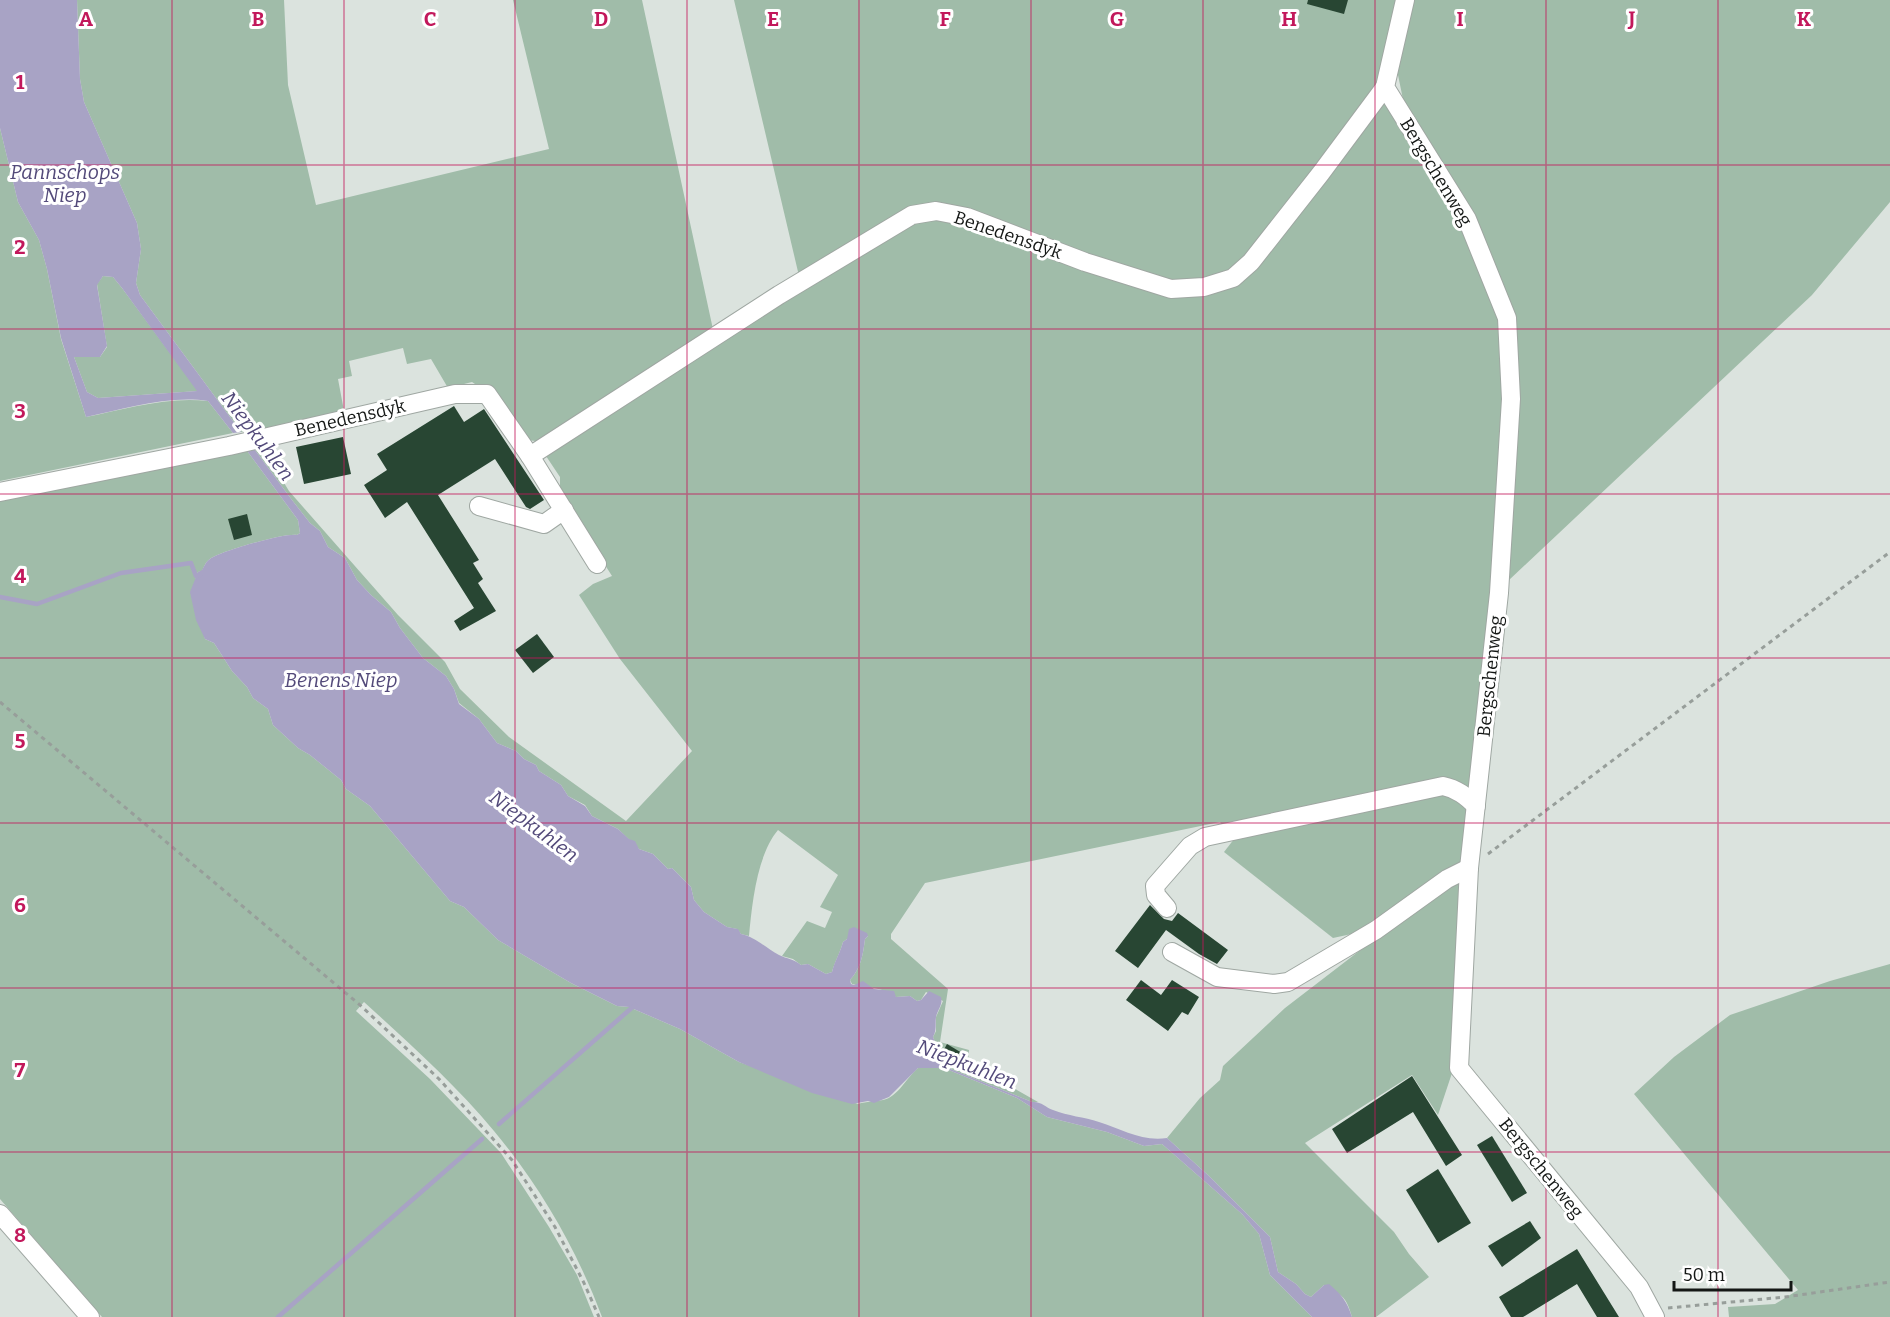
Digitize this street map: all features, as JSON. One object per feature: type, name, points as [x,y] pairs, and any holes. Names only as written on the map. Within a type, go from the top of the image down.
[{"type":"street","points":[[1385,87],[1405,0]]},
{"type":"street","name":"Benedensdyk","points":[[530,456],[779,295],[912,215],[936,211],[967,217],[1085,262],[1171,289],[1204,287],[1233,278],[1251,262],[1385,87]]},
{"type":"street","name":"Bergschenweg","points":[[1385,87],[1467,219],[1507,318],[1511,399],[1501,570],[1469,868],[1459,1068],[1639,1287],[1653,1313]]},
{"type":"street","name":"Benedensdyk","points":[[0,492],[228,446],[455,394],[487,394],[530,456],[597,564]]},
{"type":"street","points":[[479,506],[544,524],[564,510]]},
{"type":"street","points":[[1167,908],[1156,895],[1155,886],[1190,846],[1205,837],[1443,786],[1453,788],[1465,795],[1476,806]]},
{"type":"street","points":[[1172,952],[1217,977],[1274,984],[1288,982],[1376,930],[1447,879],[1469,868]]},
{"type":"street","points":[[0,1214],[90,1317]]},
{"type":"path","points":[[1469,868],[1890,552]]},
{"type":"path","points":[[0,702],[360,1005],[439,1079],[512,1160],[555,1227],[584,1283],[598,1317]]},
{"type":"path","points":[[1653,1313],[1890,1282]]},
{"type":"green space","points":[[77,0],[284,0],[288,85],[316,205],[549,149],[513,0],[642,0],[714,334],[799,276],[734,0],[1399,0],[1381,83],[1374,86],[1460,224],[1499,318],[1504,399],[1494,595],[1471,795],[1457,784],[1223,826],[1220,822],[925,883],[891,934],[891,939],[948,989],[940,1042],[969,1050],[968,1062],[1038,1102],[1032,1102],[943,1066],[934,1056],[933,1037],[936,1031],[936,1017],[943,1001],[926,992],[921,1000],[917,1001],[910,996],[896,997],[881,990],[852,984],[850,980],[859,966],[865,939],[868,936],[847,939],[843,942],[832,972],[826,974],[808,964],[801,965],[793,959],[782,956],[807,921],[825,928],[832,912],[820,907],[838,875],[778,830],[760,866],[749,936],[741,934],[737,929],[727,927],[704,912],[694,900],[691,887],[672,868],[668,869],[653,854],[639,849],[618,829],[592,816],[585,805],[568,796],[561,785],[539,771],[536,765],[524,759],[516,751],[497,743],[479,719],[459,703],[446,676],[423,658],[391,612],[357,580],[345,558],[328,547],[320,531],[310,523],[252,446],[261,445],[289,491],[398,615],[445,662],[460,689],[509,737],[626,821],[692,751],[620,659],[579,595],[593,584],[612,576],[560,494],[560,477],[536,441],[526,440],[496,398],[472,382],[448,388],[431,359],[407,364],[403,348],[349,361],[352,376],[338,379],[344,411],[260,432],[253,429],[241,432],[140,295],[136,283],[141,249],[137,223],[84,102],[80,79]]},
{"type":"green space","points":[[1411,0],[1890,0],[1890,202],[1812,295],[1508,581],[1513,316],[1405,109],[1398,75],[1397,50]]},
{"type":"green space","points":[[0,128],[18,202],[39,240],[61,339],[86,417],[162,402],[208,401],[233,433],[0,481]]},
{"type":"green space","points":[[103,276],[113,277],[198,391],[98,398],[87,392],[74,357],[100,357],[107,347],[97,284]]},
{"type":"green space","points":[[245,448],[298,520],[300,533],[239,547],[207,561],[202,571],[198,572],[195,581],[205,639],[214,643],[253,698],[268,709],[273,725],[298,748],[341,780],[346,789],[370,806],[450,901],[464,907],[498,940],[571,983],[617,1006],[629,1007],[680,1029],[739,1062],[858,1104],[880,1101],[893,1095],[918,1068],[944,1068],[1017,1098],[1047,1117],[1107,1132],[1144,1146],[1162,1144],[1242,1214],[1259,1234],[1270,1275],[1312,1317],[602,1317],[569,1243],[542,1196],[511,1152],[448,1080],[364,1002],[356,1011],[430,1079],[501,1153],[577,1275],[594,1317],[102,1317],[0,1199],[0,498]]},
{"type":"green space","points":[[1438,791],[1454,794],[1469,808],[1463,866],[1370,930],[1333,938],[1224,852],[1238,834]]},
{"type":"green space","points":[[1462,881],[1453,1070],[1438,1115],[1412,1075],[1305,1143],[1394,1232],[1429,1277],[1376,1317],[1352,1317],[1345,1300],[1335,1291],[1324,1285],[1311,1297],[1278,1272],[1270,1237],[1167,1138],[1200,1098],[1220,1080],[1223,1066],[1285,1008],[1449,882]]},
{"type":"green space","points":[[1890,964],[1890,1317],[1729,1317],[1728,1307],[1775,1304],[1798,1290],[1634,1094],[1674,1057],[1730,1015],[1830,981]]},
{"type":"water","name":"Pannschops Niep","points":[[0,0],[77,0],[80,79],[84,102],[137,223],[141,249],[136,283],[140,295],[241,432],[233,433],[208,401],[162,401],[86,417],[61,338],[39,240],[18,202],[0,128]],"holes":[[[103,276],[113,277],[122,288],[197,391],[98,398],[87,392],[74,357],[100,357],[107,346],[97,285]]]},
{"type":"water","name":"Benens Niep","points":[[252,446],[310,523],[320,531],[328,547],[345,558],[357,580],[391,612],[423,658],[446,676],[459,704],[479,719],[497,743],[516,751],[524,759],[536,765],[539,771],[561,785],[568,796],[585,806],[592,816],[618,829],[629,839],[635,841],[639,849],[653,854],[668,869],[672,868],[691,887],[694,900],[704,912],[727,927],[738,929],[741,934],[756,940],[779,955],[801,965],[808,964],[826,974],[832,972],[843,942],[847,939],[849,929],[854,927],[867,933],[861,961],[850,980],[851,984],[863,981],[874,989],[894,991],[896,997],[910,996],[917,1001],[929,991],[941,997],[933,1037],[936,1059],[943,1066],[1059,1112],[1093,1120],[1141,1137],[1167,1138],[1270,1237],[1278,1272],[1311,1297],[1324,1285],[1329,1284],[1343,1298],[1352,1317],[1312,1317],[1270,1275],[1259,1234],[1242,1214],[1162,1144],[1144,1146],[1107,1132],[1047,1117],[1017,1098],[944,1068],[918,1068],[889,1097],[874,1103],[868,1101],[852,1104],[812,1093],[739,1062],[680,1029],[629,1007],[617,1006],[571,983],[498,940],[464,907],[450,901],[370,806],[346,789],[341,780],[298,748],[273,725],[268,709],[253,698],[214,643],[205,639],[196,620],[190,592],[198,572],[202,570],[207,561],[239,547],[300,533],[298,520],[245,448]]},
{"type":"building","points":[[1308,0],[1348,0],[1344,14],[1307,4]]},
{"type":"building","points":[[454,406],[464,422],[484,409],[544,500],[530,509],[526,507],[495,459],[438,495],[479,560],[473,563],[483,579],[478,583],[496,611],[460,631],[454,621],[474,608],[407,502],[385,518],[364,485],[387,470],[377,454]]},
{"type":"building","points":[[343,437],[351,474],[304,484],[296,447]]},
{"type":"building","points":[[247,514],[252,535],[234,540],[228,519]]},
{"type":"building","points":[[537,634],[554,657],[533,673],[515,650]]},
{"type":"building","points":[[1150,905],[1164,919],[1172,921],[1178,913],[1228,950],[1217,964],[1166,930],[1138,968],[1115,951]]},
{"type":"building","points":[[1141,980],[1161,995],[1172,980],[1199,997],[1188,1015],[1182,1012],[1168,1031],[1126,1000]]},
{"type":"building","points":[[947,1044],[967,1056],[960,1068],[940,1057]]},
{"type":"building","points":[[1412,1076],[1462,1155],[1446,1166],[1413,1112],[1347,1153],[1332,1129]]},
{"type":"building","points":[[1492,1136],[1527,1193],[1512,1202],[1477,1145]]},
{"type":"building","points":[[1438,1169],[1471,1223],[1438,1243],[1406,1190]]},
{"type":"building","points":[[1530,1221],[1541,1238],[1502,1267],[1488,1246]]},
{"type":"building","points":[[1577,1249],[1619,1317],[1597,1317],[1577,1284],[1523,1317],[1511,1317],[1499,1297]]},
{"type":"waterway","points":[[0,597],[37,604],[121,573],[191,563],[196,576],[200,575]]},
{"type":"waterway","points":[[499,1124],[635,1005]]},
{"type":"waterway","points":[[278,1317],[482,1139]]},
{"type":"water label","name":"Niepkuhlen","points":[[258,436]]},
{"type":"water label","name":"Niepkuhlen","points":[[534,826]]},
{"type":"water label","name":"Niepkuhlen","points":[[967,1064]]}]
